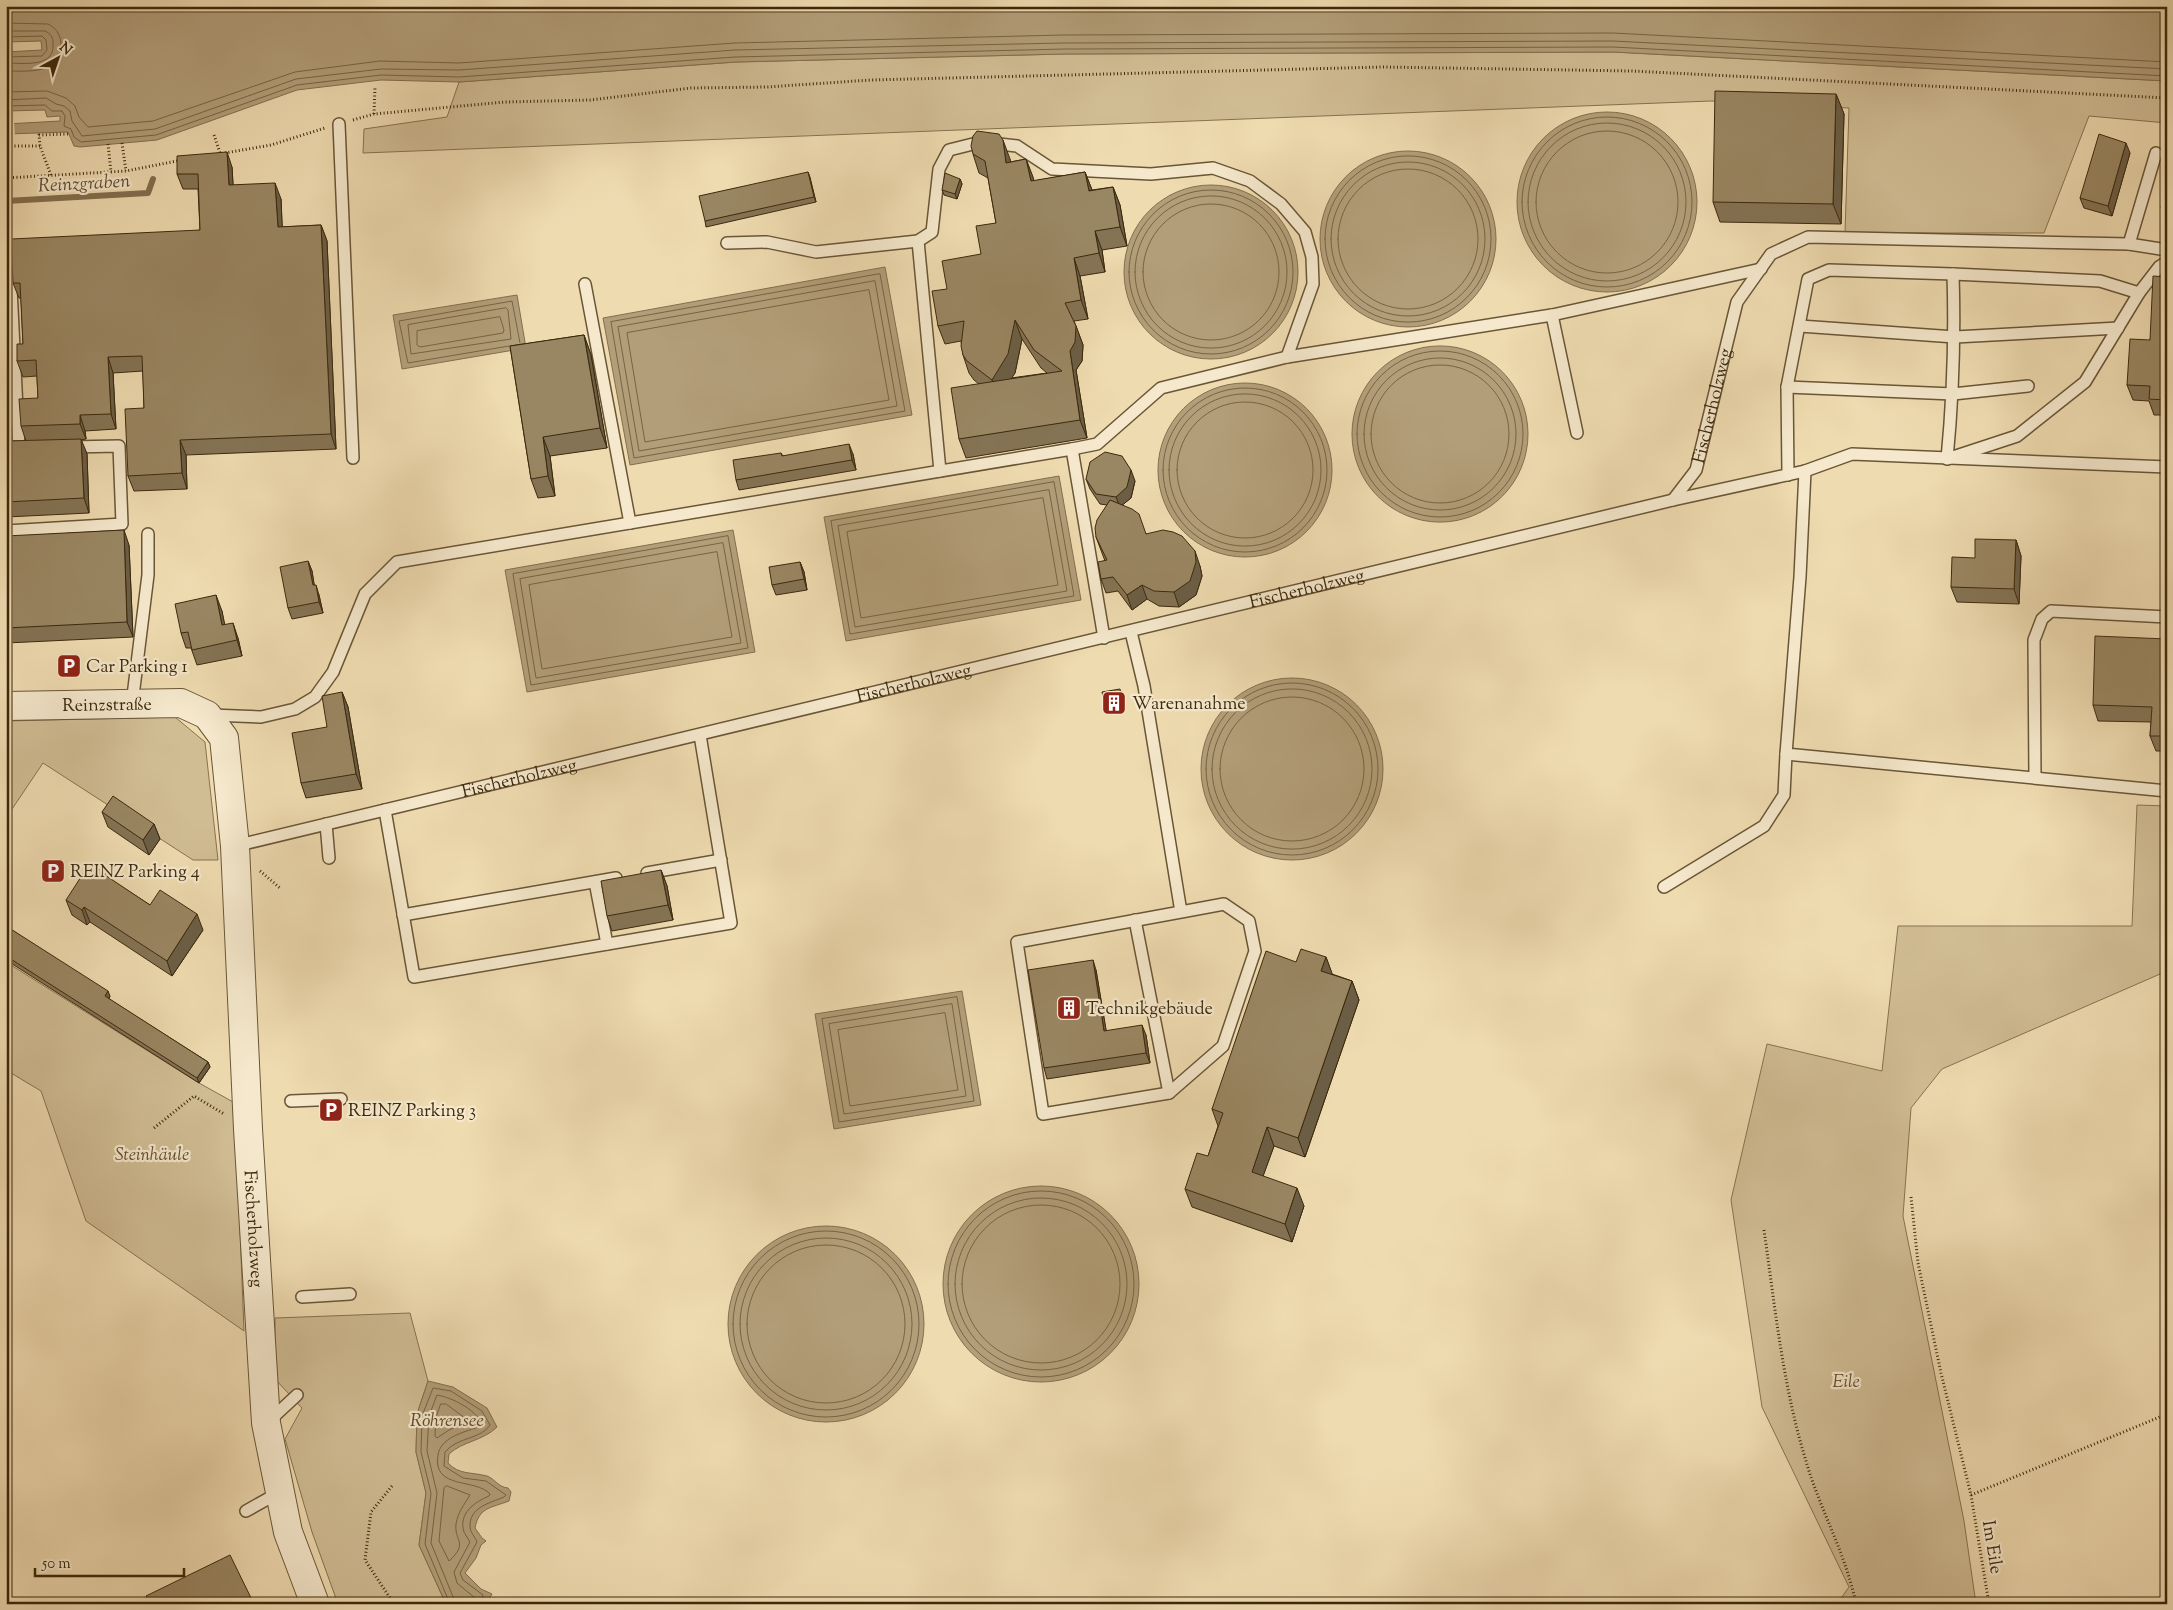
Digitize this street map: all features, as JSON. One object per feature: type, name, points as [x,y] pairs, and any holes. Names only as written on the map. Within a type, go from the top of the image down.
[{"type":"street","name":"Reinzstraße","points":[[6,706],[181,703],[207,715]]},
{"type":"street","name":"Fischerholzweg","points":[[207,715],[224,738],[234,846],[248,1129],[266,1423],[288,1532],[315,1604]]},
{"type":"lane","points":[[339,124],[353,458]]},
{"type":"lane","points":[[727,243],[767,242],[816,252],[918,242],[932,232],[939,169],[949,150],[981,142],[1017,146],[1052,169],[1151,174],[1213,168],[1250,181],[1281,204],[1305,232],[1312,257],[1313,284],[1287,358]]},
{"type":"lane","points":[[2128,244],[2156,153]]},
{"type":"lane","name":"Fischerholzweg","points":[[234,846],[1131,632],[1673,500],[1696,470],[1737,302],[1771,254],[1808,237],[2128,244],[2167,250]]},
{"type":"lane","points":[[918,242],[940,471]]},
{"type":"lane","points":[[6,248],[9,248],[24,448],[6,449]]},
{"type":"lane","points":[[1947,459],[2017,436],[2085,382],[2139,293],[2158,267],[2167,262]]},
{"type":"lane","points":[[207,715],[261,717],[295,709],[315,698],[333,672],[365,594],[397,562],[1097,444],[1161,388],[1287,358],[1552,315],[1760,269]]},
{"type":"lane","points":[[1788,475],[1787,387],[1808,279],[1829,270],[1952,274],[2100,281],[2139,293]]},
{"type":"lane","points":[[1947,459],[1956,337],[1952,274]]},
{"type":"lane","points":[[585,284],[630,523]]},
{"type":"lane","points":[[1552,315],[1577,433]]},
{"type":"lane","points":[[1800,326],[1956,337],[2118,328]]},
{"type":"lane","points":[[1787,387],[1953,394],[2028,386]]},
{"type":"lane","points":[[6,531],[122,524],[119,446],[59,448]]},
{"type":"lane","points":[[1072,449],[1104,638]]},
{"type":"lane","points":[[1673,500],[1805,471],[1852,454],[2167,467]]},
{"type":"lane","points":[[1664,887],[1764,826],[1784,795],[1800,577],[1805,471]]},
{"type":"lane","points":[[132,704],[148,575],[148,534]]},
{"type":"lane","points":[[2035,777],[2034,640],[2042,619],[2051,611],[2167,617]]},
{"type":"lane","points":[[1131,632],[1144,686],[1147,726],[1181,912]]},
{"type":"lane","points":[[385,810],[414,977],[731,923],[700,735]]},
{"type":"lane","points":[[1786,754],[2167,790]]},
{"type":"lane","points":[[326,824],[329,858]]},
{"type":"lane","points":[[403,915],[721,860]]},
{"type":"lane","points":[[595,882],[606,944]]},
{"type":"lane","points":[[1224,904],[1249,921],[1255,951],[1223,1046],[1169,1093],[1044,1114],[1017,942],[1181,912],[1224,904]]},
{"type":"lane","points":[[1135,920],[1169,1093]]},
{"type":"lane","points":[[291,1101],[341,1099]]},
{"type":"lane","points":[[302,1296],[350,1294]]},
{"type":"lane","points":[[266,1423],[297,1395]]},
{"type":"lane","points":[[246,1511],[280,1492]]},
{"type":"path","points":[[6,50],[10,139],[10,149],[6,149]]},
{"type":"path","points":[[212,155],[271,145],[374,114],[505,102],[590,100],[691,88],[767,87],[871,80],[1383,67],[1632,71],[2167,98]]},
{"type":"path","points":[[374,114],[375,87]]},
{"type":"path","points":[[50,175],[40,146],[39,135],[68,134]]},
{"type":"path","points":[[214,135],[220,153]]},
{"type":"path","points":[[122,143],[126,171]]},
{"type":"path","points":[[108,144],[111,172]]},
{"type":"path","points":[[10,146],[40,146]]},
{"type":"path","points":[[6,178],[126,171],[187,159]]},
{"type":"path","points":[[154,1128],[194,1096],[248,1129]]},
{"type":"path","name":"Im Eile","points":[[1911,1197],[1918,1263],[1941,1373],[1971,1495],[1989,1604]]},
{"type":"path","points":[[1764,1230],[1789,1390],[1804,1453],[1851,1575],[1856,1604]]},
{"type":"path","points":[[1971,1495],[2167,1414]]},
{"type":"path","points":[[392,1486],[371,1512],[365,1560],[394,1604]]},
{"type":"green space","points":[[1613,52],[2167,81],[2167,123],[2089,116],[2044,233],[1845,233],[1849,108],[1711,101],[363,153],[364,129],[447,117],[459,82],[736,62],[1065,54]]},
{"type":"green space","points":[[175,717],[205,742],[218,860],[193,860],[43,763],[6,818],[6,721]]},
{"type":"green space","name":"Eile","points":[[2137,805],[2167,806],[2167,971],[1942,1069],[1911,1108],[1903,1216],[1964,1521],[1976,1604],[1837,1604],[1849,1587],[1762,1407],[1731,1200],[1767,1044],[1882,1071],[1898,926],[2132,926]]},
{"type":"green space","name":"Steinhäule","points":[[6,962],[199,1083],[235,1103],[244,1331],[86,1221],[41,1091],[6,1070]]},
{"type":"green space","points":[[410,1313],[428,1381],[417,1414],[416,1452],[426,1493],[419,1545],[446,1604],[338,1604],[312,1532],[285,1439],[302,1408],[275,1379],[275,1318]]},
{"type":"water","points":[[6,6],[2167,6],[2167,81],[1613,52],[1065,54],[736,62],[459,82],[381,80],[297,90],[157,140],[80,147],[74,146],[68,132],[6,134],[6,124],[60,121],[60,116],[47,117],[45,110],[6,111],[6,52],[42,50],[41,41],[6,42]]},
{"type":"water","points":[[1616,112],[1625,113],[1650,122],[1671,138],[1687,159],[1696,184],[1696,220],[1687,245],[1671,266],[1650,282],[1642,285],[1625,291],[1598,292],[1589,291],[1564,282],[1537,259],[1527,245],[1518,220],[1517,193],[1518,184],[1527,159],[1550,132],[1564,122],[1589,113]]},
{"type":"water","points":[[1399,151],[1417,151],[1442,157],[1457,165],[1471,176],[1482,190],[1490,205],[1495,222],[1495,256],[1490,273],[1482,288],[1471,302],[1457,313],[1434,324],[1417,327],[1399,327],[1374,321],[1359,313],[1345,302],[1334,288],[1323,265],[1320,248],[1320,230],[1326,205],[1334,190],[1345,176],[1359,165],[1382,154]]},
{"type":"water","points":[[1202,185],[1220,185],[1252,195],[1273,210],[1288,231],[1298,263],[1298,281],[1288,313],[1273,334],[1252,349],[1236,355],[1220,359],[1202,359],[1170,349],[1149,334],[1134,313],[1128,297],[1124,281],[1124,263],[1134,231],[1149,210],[1170,195],[1186,189]]},
{"type":"water","points":[[885,267],[912,415],[630,465],[603,318]]},
{"type":"water","points":[[517,295],[526,348],[402,369],[393,315]]},
{"type":"water","points":[[1440,346],[1474,353],[1496,366],[1508,378],[1521,400],[1528,434],[1521,468],[1508,490],[1496,502],[1474,515],[1440,522],[1406,515],[1384,502],[1372,490],[1359,468],[1352,434],[1359,400],[1372,378],[1384,366],[1406,353]]},
{"type":"water","points":[[1254,383],[1278,389],[1307,408],[1326,437],[1331,453],[1331,487],[1326,503],[1307,532],[1278,551],[1262,556],[1236,557],[1212,551],[1183,532],[1164,503],[1159,487],[1158,461],[1164,437],[1183,408],[1212,389],[1228,384]]},
{"type":"water","points":[[1059,476],[1081,600],[846,641],[824,517]]},
{"type":"water","points":[[733,530],[755,652],[527,692],[505,570]]},
{"type":"water","points":[[1283,678],[1301,678],[1327,685],[1343,693],[1357,704],[1368,718],[1376,734],[1383,760],[1383,778],[1376,804],[1368,820],[1357,834],[1343,845],[1327,853],[1301,860],[1283,860],[1257,853],[1241,845],[1221,827],[1205,795],[1201,778],[1201,760],[1208,734],[1216,718],[1234,698],[1266,682]]},
{"type":"water","points":[[962,991],[981,1105],[834,1129],[815,1014]]},
{"type":"water","points":[[1041,1186],[1069,1190],[1087,1198],[1103,1208],[1117,1222],[1135,1256],[1139,1284],[1135,1312],[1127,1330],[1117,1346],[1103,1360],[1069,1378],[1041,1382],[1013,1378],[995,1370],[979,1360],[965,1346],[947,1312],[943,1284],[947,1256],[955,1238],[965,1222],[979,1208],[1013,1190]]},
{"type":"water","points":[[826,1226],[854,1230],[872,1238],[888,1248],[902,1262],[920,1296],[924,1324],[920,1352],[912,1370],[902,1386],[888,1400],[854,1418],[826,1422],[798,1418],[780,1410],[764,1400],[750,1386],[732,1352],[728,1324],[732,1296],[740,1278],[750,1262],[764,1248],[798,1230]]},
{"type":"water","name":"Röhrensee","points":[[428,1381],[453,1387],[487,1408],[497,1427],[486,1435],[460,1446],[449,1454],[448,1463],[457,1470],[487,1476],[508,1488],[511,1492],[509,1501],[487,1509],[479,1516],[475,1528],[486,1541],[481,1545],[476,1558],[465,1573],[481,1589],[492,1594],[486,1604],[446,1604],[419,1545],[426,1493],[416,1452],[417,1414]]},
{"type":"pier","points":[[6,6],[9,6],[10,45],[6,45]]},
{"type":"pier","points":[[11,49],[13,113],[6,113],[6,50]]},
{"type":"pier","points":[[14,121],[15,136],[6,136],[6,122]]},
{"type":"building","points":[[1715,91],[1836,94],[1833,204],[1713,202]]},
{"type":"building","points":[[977,131],[999,134],[1003,140],[1006,163],[1026,159],[1031,181],[1085,172],[1089,191],[1113,187],[1120,227],[1095,231],[1099,253],[1074,258],[1081,300],[1065,303],[1076,326],[1075,342],[1070,351],[1080,420],[959,439],[951,388],[1062,371],[1034,350],[1015,320],[1008,354],[992,380],[967,361],[963,355],[961,346],[964,321],[938,326],[932,291],[947,289],[942,261],[981,254],[976,226],[996,223],[985,161],[973,154],[971,146],[973,136]]},
{"type":"building","points":[[2099,134],[2126,143],[2108,206],[2080,198]]},
{"type":"building","points":[[227,152],[229,185],[275,183],[278,227],[321,225],[331,434],[180,440],[182,473],[128,476],[125,409],[144,408],[142,356],[108,357],[111,414],[80,415],[80,424],[21,426],[19,399],[38,398],[36,360],[17,361],[17,344],[23,344],[20,283],[13,283],[11,239],[200,230],[198,174],[177,174],[177,156]]},
{"type":"building","points":[[808,172],[814,197],[705,221],[699,196]]},
{"type":"building","points":[[945,173],[960,179],[955,194],[942,190]]},
{"type":"building","points":[[2167,186],[2167,209],[2161,207]]},
{"type":"building","points":[[2153,276],[2167,277],[2167,372],[2165,400],[2149,399],[2150,386],[2127,385],[2130,339],[2150,340]]},
{"type":"building","points":[[584,335],[600,428],[543,437],[548,476],[531,479],[510,346]]},
{"type":"building","points":[[81,439],[84,498],[6,502],[6,441]]},
{"type":"building","points":[[849,444],[852,460],[736,480],[733,460],[781,453],[782,456]]},
{"type":"building","points":[[1105,452],[1122,456],[1131,470],[1127,487],[1116,497],[1096,494],[1086,479],[1090,462]]},
{"type":"building","points":[[1110,500],[1139,514],[1146,534],[1163,530],[1182,536],[1195,551],[1196,562],[1190,581],[1174,592],[1154,591],[1142,585],[1127,595],[1113,577],[1101,579],[1098,562],[1107,560],[1096,537],[1095,528],[1097,520]]},
{"type":"building","points":[[124,530],[127,622],[6,628],[6,536]]},
{"type":"building","points":[[1975,539],[2016,540],[2014,589],[1951,587],[1952,557],[1975,558]]},
{"type":"building","points":[[308,561],[313,585],[316,585],[319,602],[288,608],[280,567]]},
{"type":"building","points":[[800,562],[804,579],[772,585],[769,567]]},
{"type":"building","points":[[216,595],[222,625],[233,623],[237,640],[192,650],[188,632],[181,633],[175,604]]},
{"type":"building","points":[[2095,636],[2167,639],[2167,736],[2150,736],[2152,707],[2093,705]]},
{"type":"building","name":"Warenanahme","points":[[1120,689],[1123,704],[1105,707],[1102,692]]},
{"type":"building","points":[[342,692],[356,774],[301,783],[292,733],[327,727],[322,696]]},
{"type":"building","points":[[113,796],[154,824],[143,840],[102,812]]},
{"type":"building","points":[[90,863],[150,905],[160,890],[197,914],[167,961],[84,907],[82,910],[66,900]]},
{"type":"building","points":[[661,870],[668,905],[607,916],[601,881]]},
{"type":"building","points":[[6,926],[108,991],[105,996],[208,1062],[197,1078],[6,956]]},
{"type":"building","points":[[1301,949],[1326,957],[1321,971],[1352,981],[1298,1138],[1267,1127],[1252,1172],[1297,1188],[1285,1224],[1185,1189],[1197,1153],[1208,1156],[1223,1113],[1212,1109],[1266,951],[1296,962]]},
{"type":"building","name":"Technikgebäude","points":[[1093,960],[1104,1031],[1142,1025],[1146,1053],[1044,1068],[1028,970]]},
{"type":"building","points":[[230,1555],[254,1604],[150,1604],[146,1596]]},
{"type":"waterway","name":"Reinzgraben","points":[[6,201],[148,193],[153,179]]},
{"type":"place","name":"Car Parking 1","points":[[69,666]]},
{"type":"place","name":"Warenanahme","points":[[1114,703]]},
{"type":"place","name":"REINZ Parking 4","points":[[53,871]]},
{"type":"place","name":"Technikgebäude","points":[[1069,1008]]},
{"type":"place","name":"REINZ Parking 3","points":[[331,1110]]}]
